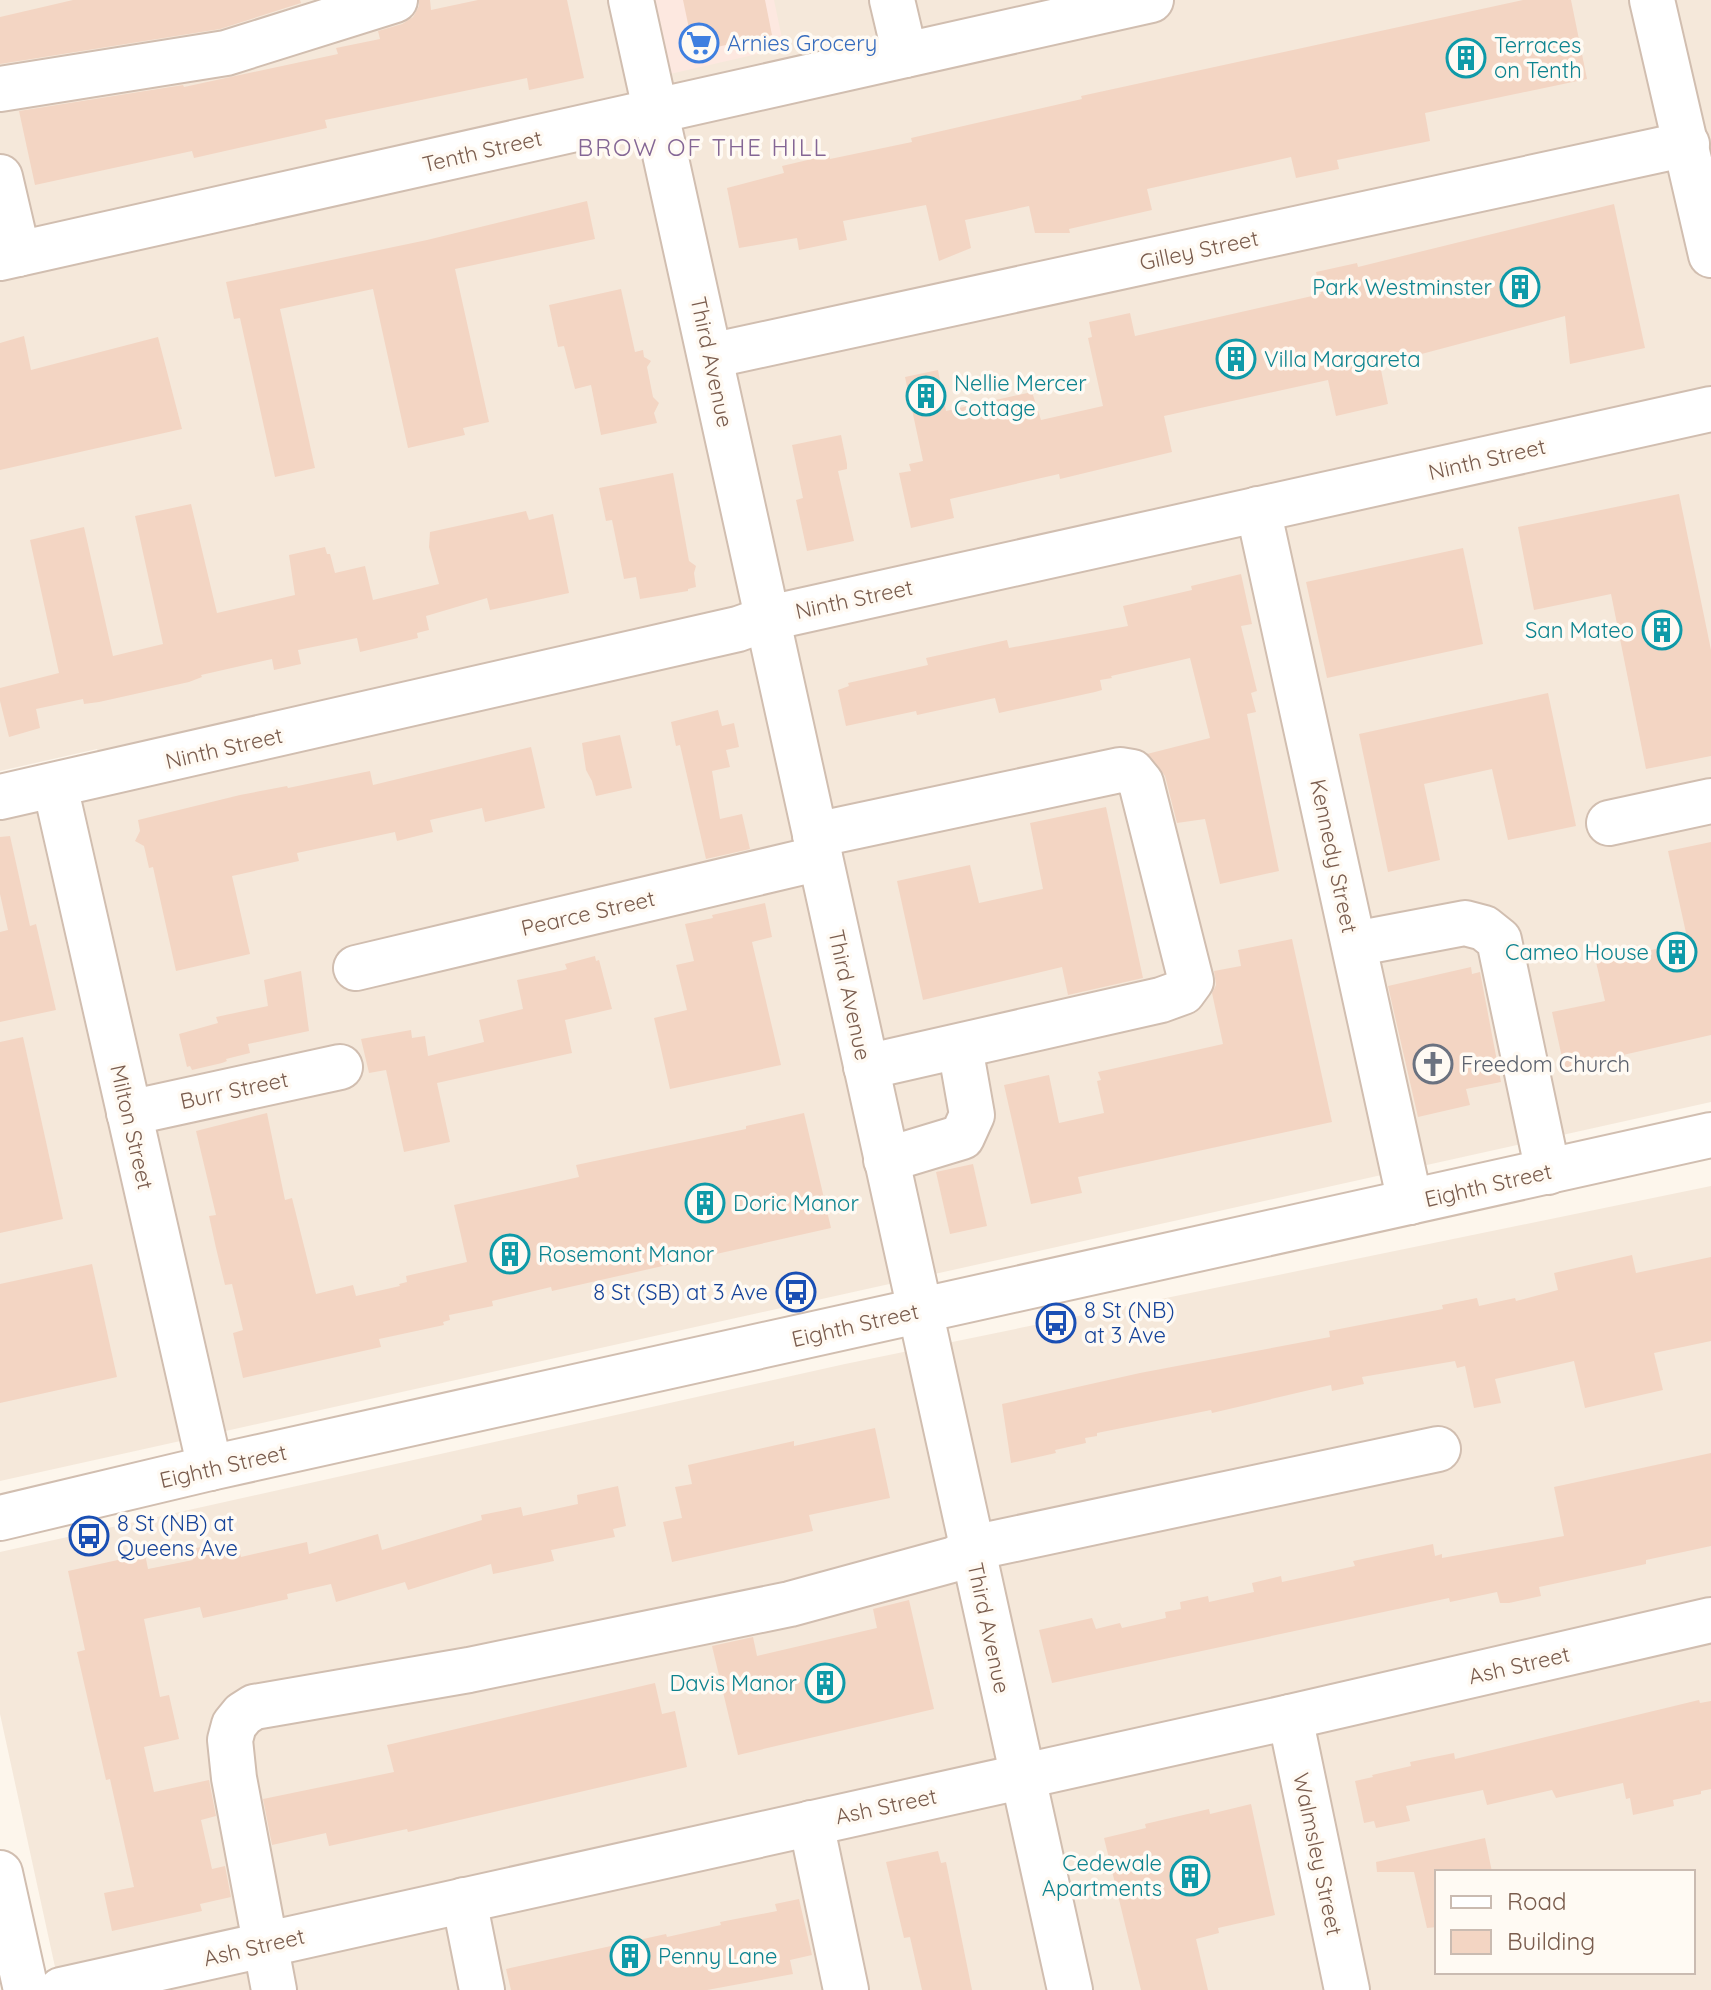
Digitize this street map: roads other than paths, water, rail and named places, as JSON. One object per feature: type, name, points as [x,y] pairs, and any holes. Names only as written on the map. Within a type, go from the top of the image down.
[{"type":"street","points":[[0,89],[226,53],[395,0]]},
{"type":"street","name":"Third Avenue","points":[[631,0],[1070,1990]]},
{"type":"street","points":[[892,0],[905,55]]},
{"type":"street","points":[[1652,0],[1711,255]]},
{"type":"street","name":"Tenth Street","points":[[9,256],[1146,1]]},
{"type":"street","name":"Gilley Street","points":[[710,356],[1687,144]]},
{"type":"street","points":[[0,177],[9,256]]},
{"type":"street","name":"Ninth Street","points":[[0,797],[738,629],[769,618],[1711,409]]},
{"type":"street","name":"Kennedy Street","points":[[1258,509],[1410,1202]]},
{"type":"street","name":"Pearce Street","points":[[356,968],[818,846],[1120,770],[1132,772],[1141,783],[1191,981],[1183,992],[1161,1000],[960,1047]]},
{"type":"street","name":"Milton Street","points":[[55,786],[210,1468]]},
{"type":"street","points":[[1609,823],[1711,801]]},
{"type":"street","points":[[1354,944],[1465,923],[1484,928],[1499,940],[1548,1172]]},
{"type":"street","points":[[866,1067],[960,1047],[972,1115],[962,1137],[886,1160]]},
{"type":"street","name":"Burr Street","points":[[129,1113],[340,1067]]},
{"type":"street","name":"Eighth Street","points":[[0,1518],[210,1468],[1711,1135]]},
{"type":"street","points":[[274,1990],[234,1778],[230,1740],[234,1725],[254,1707],[469,1670],[790,1604],[955,1559],[972,1548],[1438,1449]]},
{"type":"street","name":"Ash Street","points":[[61,1990],[1290,1717],[1711,1620]]},
{"type":"street","name":"Walmsley Street","points":[[1290,1717],[1347,1990]]},
{"type":"street","points":[[811,1823],[846,1990]]},
{"type":"street","points":[[0,1873],[26,1990]]},
{"type":"street","points":[[464,1900],[482,1990]]},
{"type":"place","name":"Arnies Grocery","points":[[699,43]]},
{"type":"place","name":"Terraces on Tenth","points":[[1466,58]]},
{"type":"place","name":"Park Westminster","points":[[1520,287]]},
{"type":"place","name":"Villa Margareta","points":[[1236,359]]},
{"type":"place","name":"Nellie Mercer Cottage","points":[[926,396]]},
{"type":"place","name":"San Mateo","points":[[1662,630]]},
{"type":"place","name":"Cameo House","points":[[1677,952]]},
{"type":"place","name":"Freedom Church","points":[[1433,1064]]},
{"type":"place","name":"Doric Manor","points":[[705,1203]]},
{"type":"place","name":"Rosemont Manor","points":[[510,1254]]},
{"type":"place","name":"8 St (SB) at 3 Ave","points":[[796,1292]]},
{"type":"place","name":"8 St (NB) at 3 Ave","points":[[1056,1323]]},
{"type":"place","name":"8 St (NB) at Queens Ave","points":[[89,1536]]},
{"type":"place","name":"Davis Manor","points":[[825,1683]]},
{"type":"place","name":"Cedewale Apartments","points":[[1190,1876]]},
{"type":"place","name":"Penny Lane","points":[[630,1956]]},
{"type":"district","name":"BROW OF THE HILL","points":[[703,148]]}]
